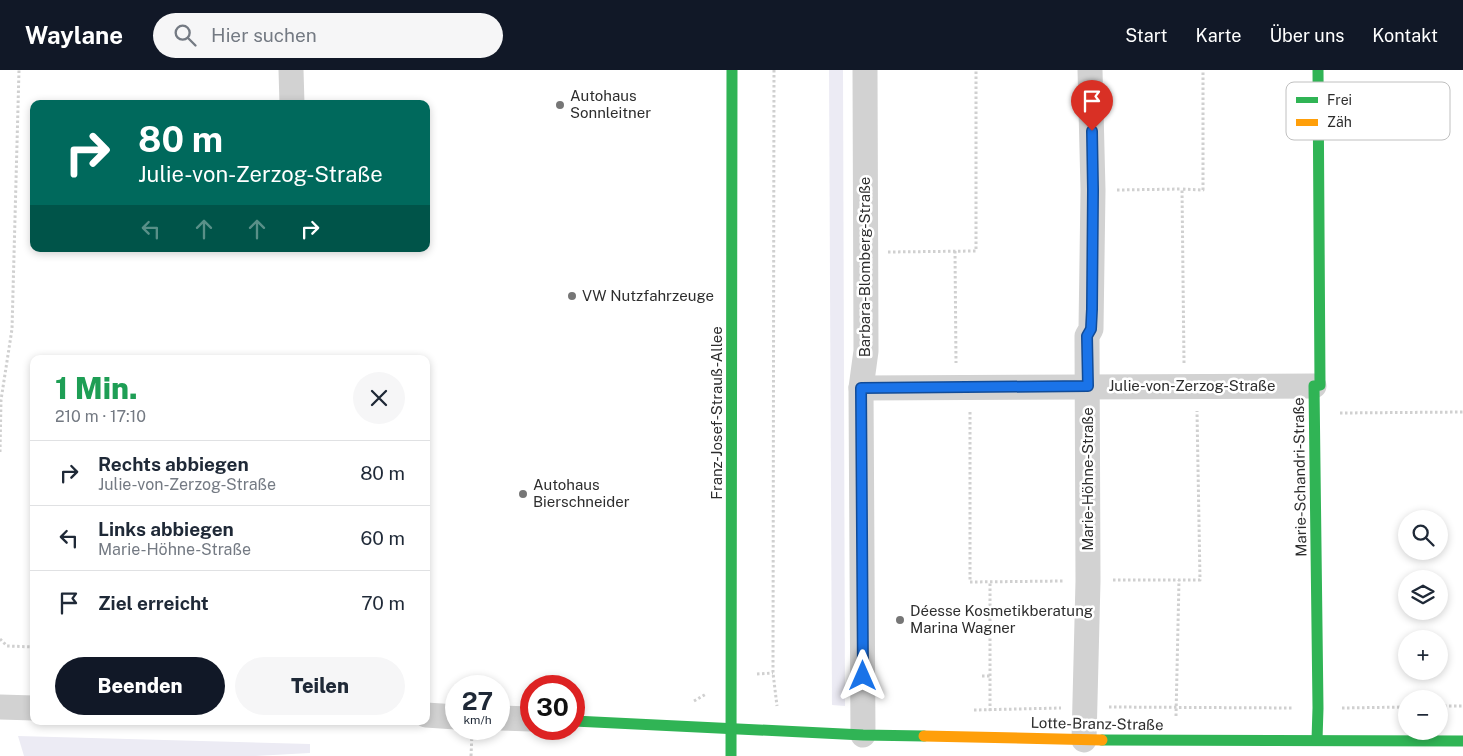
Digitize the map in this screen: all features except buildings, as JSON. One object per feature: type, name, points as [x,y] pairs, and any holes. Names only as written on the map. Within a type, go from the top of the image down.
[{"type":"street","points":[[291,70],[292,100]]},
{"type":"street","name":"Franz-Josef-Strauß-Allee","points":[[731,756],[732,70]]},
{"type":"street","name":"Barbara-Blomberg-Straße","points":[[863,735],[861,388],[866,351],[865,70]]},
{"type":"street","name":"Marie-Höhne-Straße","points":[[1084,740],[1088,581],[1087,336],[1091,329],[1093,190],[1090,70]]},
{"type":"street","name":"Marie-Schandri-Straße","points":[[1317,740],[1314,386],[1320,385],[1318,140]]},
{"type":"street","name":"Julie-von-Zerzog-Straße","points":[[861,388],[1314,386]]},
{"type":"street","points":[[0,707],[30,708]]},
{"type":"street","points":[[430,715],[445,716]]},
{"type":"street","name":"Lotte-Branz-Straße","points":[[585,721],[863,735],[990,738],[1463,741]]},
{"type":"path","points":[[0,452],[1,400],[12,329],[19,70]]},
{"type":"path","points":[[774,70],[773,673],[780,730]]},
{"type":"path","points":[[865,252],[976,252],[976,70]]},
{"type":"path","points":[[1093,190],[1203,190],[1203,70]]},
{"type":"path","points":[[1182,189],[1184,386]]},
{"type":"path","points":[[955,252],[956,387]]},
{"type":"path","points":[[1314,414],[1463,412]]},
{"type":"path","points":[[1178,740],[1176,707],[1179,580]]},
{"type":"path","points":[[990,582],[990,738]]},
{"type":"path","points":[[0,639],[7,646],[30,647]]},
{"type":"path","points":[[982,676],[990,676]]},
{"type":"path","points":[[1448,706],[1463,706]]},
{"type":"path","points":[[970,710],[1084,707],[1398,707]]},
{"type":"path","points":[[471,756],[472,740]]},
{"type":"shaded area","points":[[829,70],[843,70],[845,706],[832,705]]},
{"type":"shaded area","points":[[18,736],[310,744],[310,753],[255,756],[24,756]]},
{"type":"traffic: fast","points":[[731,756],[732,70]]},
{"type":"traffic: fast","points":[[1318,70],[1318,82]]},
{"type":"traffic: fast","points":[[1317,740],[1314,386],[1320,385],[1318,140]]},
{"type":"traffic: fast","points":[[585,722],[863,735],[924,736]]},
{"type":"traffic: fast","points":[[1102,740],[1463,741]]},
{"type":"traffic: slow","points":[[924,736],[1102,740]]},
{"type":"place","name":"Autohaus Sonnleitner","points":[[560,105]]},
{"type":"place","name":"VW Nutzfahrzeuge","points":[[572,296]]},
{"type":"place","name":"Autohaus Bierschneider","points":[[523,494]]},
{"type":"place","name":"Déesse Kosmetikberatung Marina Wagner","points":[[900,620]]},
{"type":"route","points":[[863,676],[861,388],[1088,386],[1087,336],[1091,329],[1092,309],[1092,131]]}]
